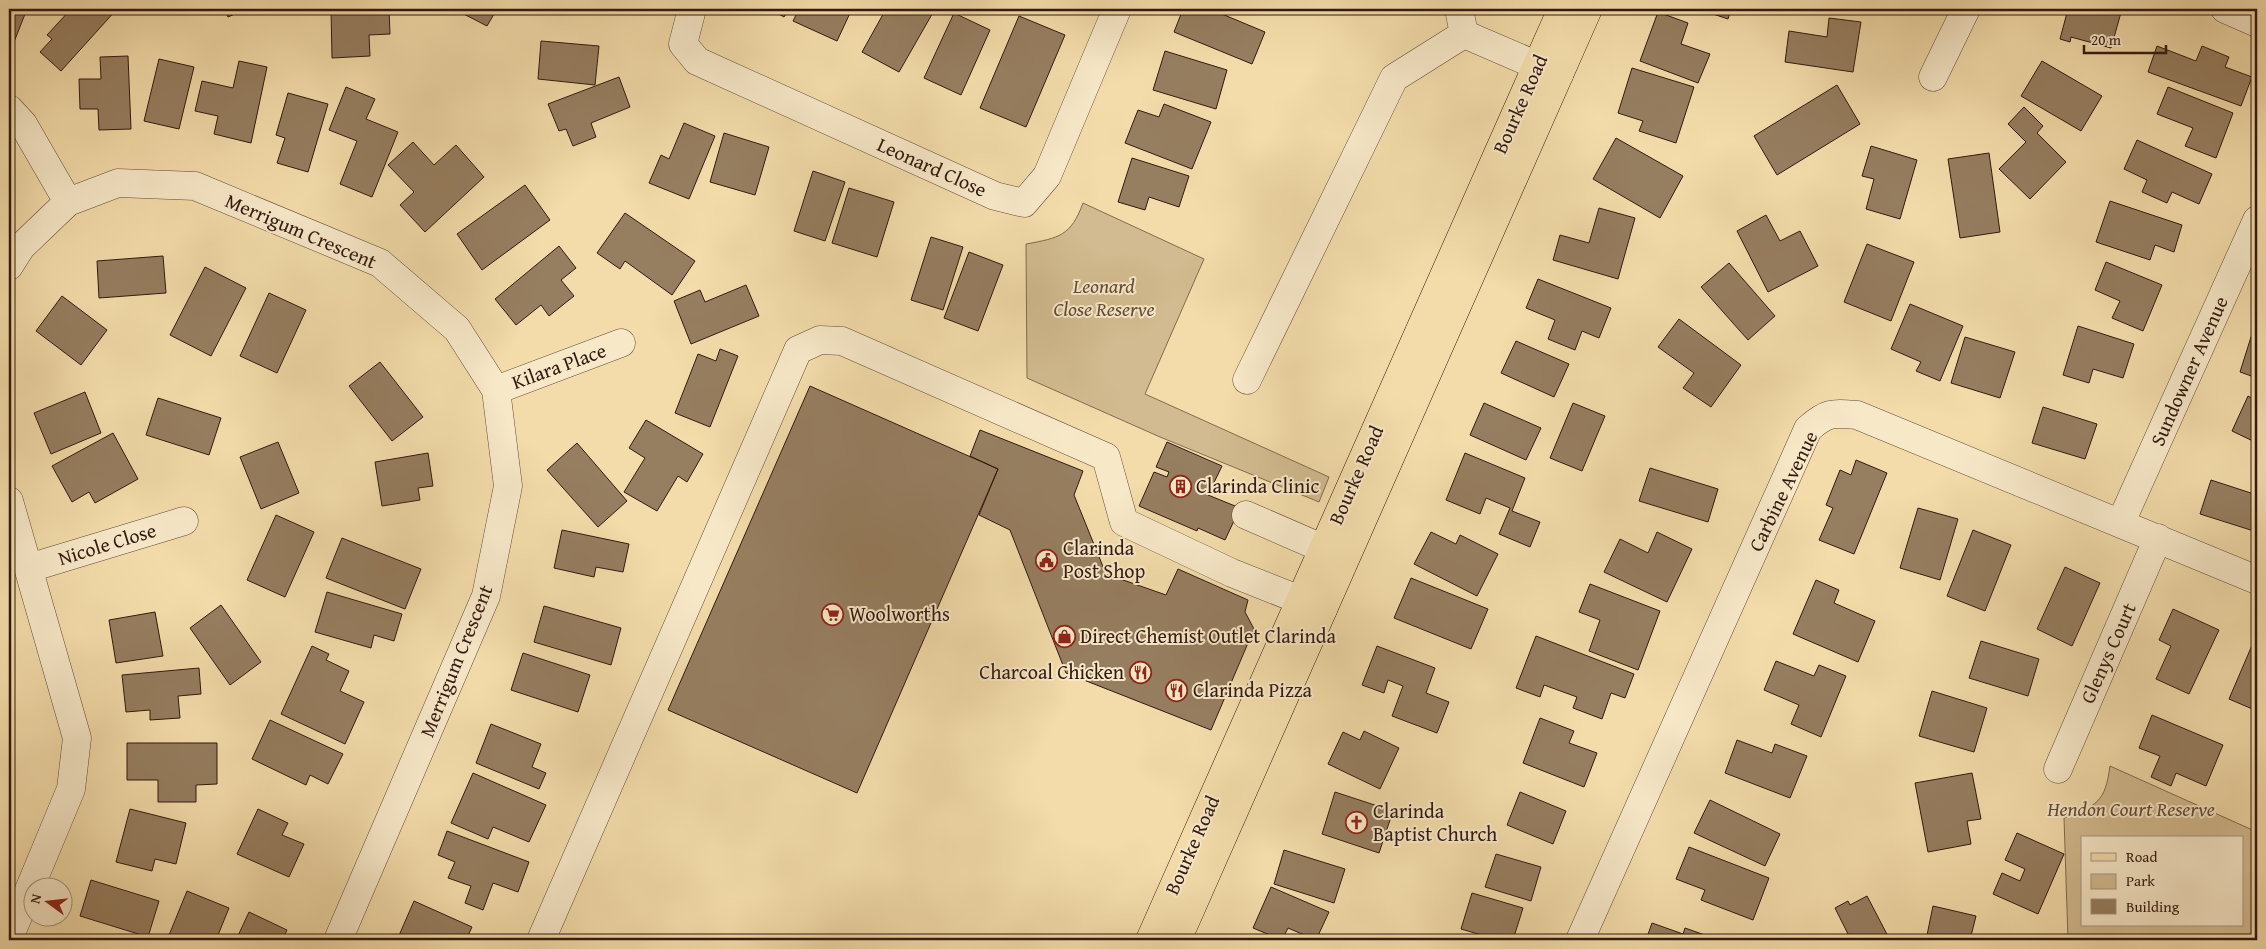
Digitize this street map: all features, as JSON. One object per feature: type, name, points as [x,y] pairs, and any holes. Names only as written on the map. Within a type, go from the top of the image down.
[{"type":"main road","name":"Bourke Road","points":[[1548,71],[1562,9]]},
{"type":"main road","name":"Bourke Road","points":[[1177,940],[1312,604],[1334,554],[1548,71],[1588,9]]},
{"type":"main road","name":"Bourke Road","points":[[1150,940],[1312,604]]},
{"type":"street","name":"Leonard Close","points":[[692,9],[683,44],[697,61],[995,196],[1024,203],[1047,176],[1117,9]]},
{"type":"street","points":[[1933,77],[1966,9]]},
{"type":"street","points":[[2225,9],[2257,23]]},
{"type":"street","points":[[1248,380],[1394,78],[1461,22],[1548,71]]},
{"type":"street","points":[[9,109],[23,124],[68,202]]},
{"type":"street","name":"Merrigum Crescent","points":[[9,266],[20,247],[68,202],[118,183],[195,186],[380,263],[457,329],[496,390],[508,486],[486,596],[338,940]]},
{"type":"street","name":"Sundowner Avenue","points":[[2121,522],[2255,230]]},
{"type":"street","points":[[541,940],[798,350],[820,340],[842,341],[1106,457],[1124,522],[1232,573],[1312,604]]},
{"type":"street","name":"Kilara Place","points":[[496,390],[622,343]]},
{"type":"street","name":"Carbine Avenue","points":[[1580,940],[1808,430],[1821,418],[1832,413],[1857,415],[2121,522],[2257,580]]},
{"type":"street","points":[[9,501],[77,738],[71,789],[9,938]]},
{"type":"street","points":[[1246,515],[1334,554]]},
{"type":"street","name":"Nicole Close","points":[[29,568],[184,521]]},
{"type":"street","name":"Glenys Court","points":[[2058,769],[2158,538]]},
{"type":"green space","name":"Leonard Close Reserve","points":[[1083,203],[1204,259],[1145,394],[1329,477],[1319,502],[1160,437],[1027,378],[1026,244],[1047,240],[1062,234],[1074,222]]},
{"type":"green space","name":"Hendon Court Reserve","points":[[2110,766],[2257,832],[2257,940],[2068,940],[2064,818],[2092,806],[2098,801],[2105,788]]},
{"type":"building","points":[[9,9],[27,9],[14,42],[9,39]]},
{"type":"building","points":[[71,9],[117,9],[61,71],[40,52],[52,39],[47,35]]},
{"type":"building","points":[[224,9],[246,9],[228,17]]},
{"type":"building","points":[[331,9],[389,9],[390,34],[369,35],[370,56],[332,58]]},
{"type":"building","points":[[454,9],[497,9],[487,26]]},
{"type":"building","points":[[582,9],[600,9],[600,13]]},
{"type":"building","points":[[770,9],[789,9],[784,17]]},
{"type":"building","points":[[799,9],[846,9],[851,11],[837,41],[793,21]]},
{"type":"building","points":[[886,9],[935,9],[899,72],[862,52]]},
{"type":"building","points":[[1183,9],[1210,9],[1265,32],[1252,64],[1174,32]]},
{"type":"building","points":[[1698,9],[1731,9],[1728,19]]},
{"type":"building","points":[[2068,9],[2122,9],[2111,48],[2071,37],[2070,42],[2060,39]]},
{"type":"building","points":[[1658,12],[1688,23],[1681,44],[1710,54],[1698,83],[1640,61]]},
{"type":"building","points":[[954,13],[990,30],[961,95],[924,78]]},
{"type":"building","points":[[1019,16],[1065,35],[1026,127],[980,108]]},
{"type":"building","points":[[1829,18],[1861,22],[1853,72],[1785,62],[1789,31],[1827,37]]},
{"type":"building","points":[[541,41],[599,46],[595,85],[538,79]]},
{"type":"building","points":[[2157,46],[2196,61],[2202,46],[2229,57],[2225,67],[2252,77],[2241,106],[2148,72]]},
{"type":"building","points":[[1165,51],[1227,70],[1216,109],[1153,90]]},
{"type":"building","points":[[128,56],[131,129],[99,130],[98,109],[80,109],[79,79],[101,79],[100,57]]},
{"type":"building","points":[[159,59],[194,67],[179,129],[144,121]]},
{"type":"building","points":[[239,61],[267,67],[251,143],[214,134],[218,116],[195,111],[202,81],[233,88]]},
{"type":"building","points":[[2042,61],[2102,96],[2081,131],[2021,96]]},
{"type":"building","points":[[1632,68],[1694,87],[1676,143],[1639,131],[1643,121],[1618,113]]},
{"type":"building","points":[[619,77],[630,107],[591,123],[596,137],[573,146],[566,129],[559,131],[548,104]]},
{"type":"building","points":[[1837,85],[1860,124],[1777,175],[1754,136]]},
{"type":"building","points":[[346,87],[375,99],[366,119],[398,132],[372,197],[340,184],[357,141],[329,130]]},
{"type":"building","points":[[2168,87],[2233,113],[2216,158],[2185,146],[2193,128],[2157,114]]},
{"type":"building","points":[[288,93],[328,104],[308,172],[277,163],[285,138],[276,135]]},
{"type":"building","points":[[1164,104],[1211,122],[1192,169],[1125,143],[1138,110],[1159,117]]},
{"type":"building","points":[[2024,107],[2043,126],[2037,133],[2066,162],[2030,199],[1999,169],[2026,142],[2008,124]]},
{"type":"building","points":[[684,123],[715,136],[689,199],[649,183],[661,155],[669,159]]},
{"type":"building","points":[[724,133],[769,147],[755,195],[710,182]]},
{"type":"building","points":[[1616,138],[1683,176],[1660,218],[1593,179]]},
{"type":"building","points":[[2137,140],[2212,174],[2199,204],[2172,192],[2167,203],[2142,192],[2147,180],[2124,169]]},
{"type":"building","points":[[413,142],[434,165],[456,145],[484,177],[425,232],[400,205],[414,192],[388,165]]},
{"type":"building","points":[[1871,146],[1917,160],[1900,219],[1866,209],[1874,179],[1862,176]]},
{"type":"building","points":[[1989,153],[2000,232],[1960,238],[1948,159]]},
{"type":"building","points":[[1132,158],[1189,176],[1179,207],[1149,197],[1145,210],[1118,202]]},
{"type":"building","points":[[813,171],[845,182],[825,241],[794,231]]},
{"type":"building","points":[[525,185],[550,220],[482,270],[457,234]]},
{"type":"building","points":[[849,188],[894,202],[877,257],[832,243]]},
{"type":"building","points":[[2110,201],[2182,225],[2174,252],[2155,245],[2150,260],[2096,242]]},
{"type":"building","points":[[1599,208],[1635,218],[1618,279],[1553,260],[1560,235],[1589,243]]},
{"type":"building","points":[[625,213],[695,261],[672,295],[625,261],[620,269],[597,253]]},
{"type":"building","points":[[1766,215],[1780,241],[1800,231],[1818,266],[1768,292],[1737,231]]},
{"type":"building","points":[[931,237],[963,247],[943,310],[911,300]]},
{"type":"building","points":[[1867,244],[1914,262],[1891,321],[1844,302]]},
{"type":"building","points":[[559,246],[576,268],[561,280],[574,296],[549,316],[541,305],[516,325],[495,299]]},
{"type":"building","points":[[969,252],[1003,265],[978,331],[944,318]]},
{"type":"building","points":[[163,256],[166,293],[99,298],[97,261]]},
{"type":"building","points":[[2106,262],[2162,285],[2143,331],[2112,318],[2120,301],[2095,290]]},
{"type":"building","points":[[1729,263],[1775,316],[1748,340],[1701,287]]},
{"type":"building","points":[[205,267],[246,288],[211,356],[170,335]]},
{"type":"building","points":[[1538,279],[1611,308],[1599,338],[1582,331],[1575,350],[1548,339],[1555,320],[1526,308]]},
{"type":"building","points":[[746,285],[759,316],[691,344],[674,301],[700,290],[705,302]]},
{"type":"building","points":[[269,293],[306,310],[277,373],[240,356]]},
{"type":"building","points":[[62,296],[107,330],[81,365],[36,331]]},
{"type":"building","points":[[1910,304],[1963,326],[1940,381],[1916,371],[1921,362],[1891,349]]},
{"type":"building","points":[[2257,318],[2257,378],[2240,372]]},
{"type":"building","points":[[1679,319],[1741,365],[1711,407],[1683,388],[1694,373],[1658,347]]},
{"type":"building","points":[[2078,326],[2134,344],[2123,378],[2093,369],[2089,383],[2063,375]]},
{"type":"building","points":[[1965,337],[2015,352],[2000,398],[1951,383]]},
{"type":"building","points":[[1516,341],[1569,364],[1554,397],[1501,373]]},
{"type":"building","points":[[720,349],[738,356],[710,427],[675,413],[698,354],[716,361]]},
{"type":"building","points":[[380,362],[423,417],[392,441],[349,386]]},
{"type":"building","points":[[810,386],[998,469],[857,793],[668,710]]},
{"type":"building","points":[[85,392],[101,433],[51,454],[34,413]]},
{"type":"building","points":[[2248,396],[2257,401],[2257,443],[2232,431]]},
{"type":"building","points":[[158,398],[221,418],[209,455],[146,435]]},
{"type":"building","points":[[1484,403],[1541,428],[1526,460],[1470,435]]},
{"type":"building","points":[[1573,403],[1605,416],[1582,471],[1550,458]]},
{"type":"building","points":[[2043,407],[2097,424],[2085,459],[2032,443]]},
{"type":"building","points":[[646,420],[703,454],[687,482],[678,476],[657,511],[624,492],[645,458],[629,448]]},
{"type":"building","points":[[980,430],[1083,471],[1074,495],[1106,574],[1166,595],[1178,569],[1248,600],[1245,612],[1254,629],[1211,730],[1066,673],[1010,530],[979,515],[998,469],[970,456]]},
{"type":"building","points":[[113,433],[138,479],[95,503],[89,492],[72,502],[52,466]]},
{"type":"building","points":[[278,442],[299,493],[261,509],[240,457]]},
{"type":"building","name":"Clarinda Clinic","points":[[1167,442],[1222,466],[1208,495],[1240,508],[1225,540],[1198,528],[1197,531],[1139,506],[1154,472],[1167,477],[1169,472],[1156,467]]},
{"type":"building","points":[[577,443],[627,501],[598,527],[547,470]]},
{"type":"building","points":[[428,453],[433,486],[418,488],[420,500],[382,506],[375,462]]},
{"type":"building","points":[[1465,453],[1525,478],[1512,511],[1540,522],[1530,547],[1499,534],[1510,508],[1486,498],[1480,514],[1446,500]]},
{"type":"building","points":[[1856,460],[1887,473],[1854,554],[1819,540],[1833,508],[1826,505],[1840,470],[1851,475]]},
{"type":"building","points":[[1650,468],[1718,489],[1708,522],[1639,501]]},
{"type":"building","points":[[2211,480],[2257,495],[2257,532],[2200,514]]},
{"type":"building","points":[[1918,508],[1958,519],[1940,580],[1900,568]]},
{"type":"building","points":[[276,515],[314,532],[285,597],[247,580]]},
{"type":"building","points":[[562,530],[629,544],[623,572],[596,567],[594,577],[554,568]]},
{"type":"building","points":[[1973,530],[2011,545],[1985,611],[1947,596]]},
{"type":"building","points":[[1431,532],[1456,544],[1460,535],[1498,554],[1477,596],[1414,564]]},
{"type":"building","points":[[1657,532],[1692,549],[1667,602],[1604,572],[1620,539],[1648,553]]},
{"type":"building","points":[[342,538],[421,569],[405,609],[326,578]]},
{"type":"building","points":[[2065,567],[2100,583],[2072,646],[2037,629]]},
{"type":"building","points":[[1411,578],[1488,609],[1471,649],[1394,618]]},
{"type":"building","points":[[1816,580],[1839,590],[1834,603],[1875,621],[1858,662],[1793,634]]},
{"type":"building","points":[[1590,584],[1660,611],[1638,670],[1589,651],[1600,620],[1579,612]]},
{"type":"building","points":[[327,592],[402,614],[394,641],[374,635],[371,648],[315,632]]},
{"type":"building","points":[[221,605],[261,662],[230,685],[190,628]]},
{"type":"building","points":[[544,606],[621,628],[611,665],[534,642]]},
{"type":"building","points":[[2173,609],[2219,630],[2189,694],[2156,679],[2171,646],[2159,640]]},
{"type":"building","points":[[155,612],[163,656],[116,663],[109,620]]},
{"type":"building","points":[[1536,636],[1634,674],[1625,698],[1611,693],[1602,719],[1573,708],[1577,697],[1544,685],[1540,697],[1516,688]]},
{"type":"building","points":[[1981,641],[2039,659],[2028,696],[1969,678]]},
{"type":"building","points":[[2253,643],[2257,645],[2257,711],[2229,699]]},
{"type":"building","points":[[312,646],[329,654],[326,660],[349,671],[340,691],[364,702],[345,744],[281,714]]},
{"type":"building","points":[[1377,646],[1435,668],[1426,693],[1449,702],[1437,733],[1392,716],[1403,686],[1388,680],[1384,693],[1362,685]]},
{"type":"building","points":[[523,653],[590,675],[578,712],[511,690]]},
{"type":"building","points":[[1776,661],[1814,676],[1819,665],[1846,676],[1821,737],[1791,724],[1799,705],[1764,690]]},
{"type":"building","points":[[199,668],[201,694],[178,696],[180,718],[150,720],[150,710],[126,712],[122,675]]},
{"type":"building","points":[[1932,691],[1987,708],[1974,752],[1919,736]]},
{"type":"building","points":[[2152,715],[2223,745],[2206,786],[2176,773],[2171,786],[2151,777],[2160,756],[2139,748]]},
{"type":"building","points":[[1540,718],[1574,731],[1569,743],[1597,753],[1584,787],[1523,763]]},
{"type":"building","points":[[270,720],[343,754],[328,784],[310,775],[306,785],[252,759]]},
{"type":"building","points":[[491,724],[541,744],[532,767],[546,773],[539,789],[476,763]]},
{"type":"building","points":[[1364,731],[1399,748],[1380,789],[1328,764],[1343,732],[1360,740]]},
{"type":"building","points":[[1737,740],[1772,753],[1775,744],[1807,756],[1790,798],[1725,773]]},
{"type":"building","points":[[127,743],[217,743],[217,784],[196,785],[196,802],[158,802],[158,780],[127,780]]},
{"type":"building","points":[[473,773],[546,805],[529,842],[493,827],[488,839],[451,823]]},
{"type":"building","points":[[1972,773],[1981,819],[1967,821],[1971,844],[1928,852],[1915,783]]},
{"type":"building","name":"Clarinda Baptist Church","points":[[1335,792],[1393,811],[1379,853],[1322,834]]},
{"type":"building","points":[[1520,792],[1566,811],[1553,844],[1507,825]]},
{"type":"building","points":[[1710,800],[1780,834],[1765,866],[1694,833]]},
{"type":"building","points":[[130,809],[186,823],[176,864],[155,859],[152,871],[116,862]]},
{"type":"building","points":[[258,809],[288,823],[282,835],[304,844],[289,877],[237,854]]},
{"type":"building","points":[[447,831],[529,862],[518,892],[493,883],[483,910],[465,903],[471,886],[448,878],[455,862],[438,855]]},
{"type":"building","points":[[2017,833],[2064,854],[2038,914],[1993,894],[2002,873],[2020,881],[2025,869],[2005,860]]},
{"type":"building","points":[[1689,847],[1769,878],[1753,920],[1701,900],[1705,890],[1676,879]]},
{"type":"building","points":[[1284,850],[1345,869],[1334,903],[1274,884]]},
{"type":"building","points":[[1496,854],[1541,867],[1531,901],[1485,887]]},
{"type":"building","points":[[91,880],[159,901],[148,937],[80,916]]},
{"type":"building","points":[[1271,887],[1329,912],[1316,940],[1288,928],[1282,940],[1253,928]]},
{"type":"building","points":[[187,891],[229,908],[216,940],[167,940]]},
{"type":"building","points":[[1472,893],[1523,908],[1513,940],[1499,940],[1461,929]]},
{"type":"building","points":[[1867,896],[1890,940],[1851,940],[1835,908],[1848,901],[1850,905]]},
{"type":"building","points":[[414,901],[472,927],[466,940],[397,940]]},
{"type":"building","points":[[1933,906],[1976,916],[1970,940],[1926,940]]},
{"type":"building","points":[[249,912],[287,930],[282,940],[236,940]]},
{"type":"building","points":[[1652,923],[1683,934],[1685,928],[1719,940],[1646,940]]},
{"type":"place","name":"Clarinda Clinic","points":[[1180,486]]},
{"type":"place","name":"Clarinda Post Shop","points":[[1047,560]]},
{"type":"place","name":"Woolworths","points":[[833,614]]},
{"type":"place","name":"Direct Chemist Outlet Clarinda","points":[[1064,636]]},
{"type":"place","name":"Charcoal Chicken","points":[[1140,672]]},
{"type":"place","name":"Clarinda Pizza","points":[[1177,690]]},
{"type":"place","name":"Clarinda Baptist Church","points":[[1357,823]]}]
